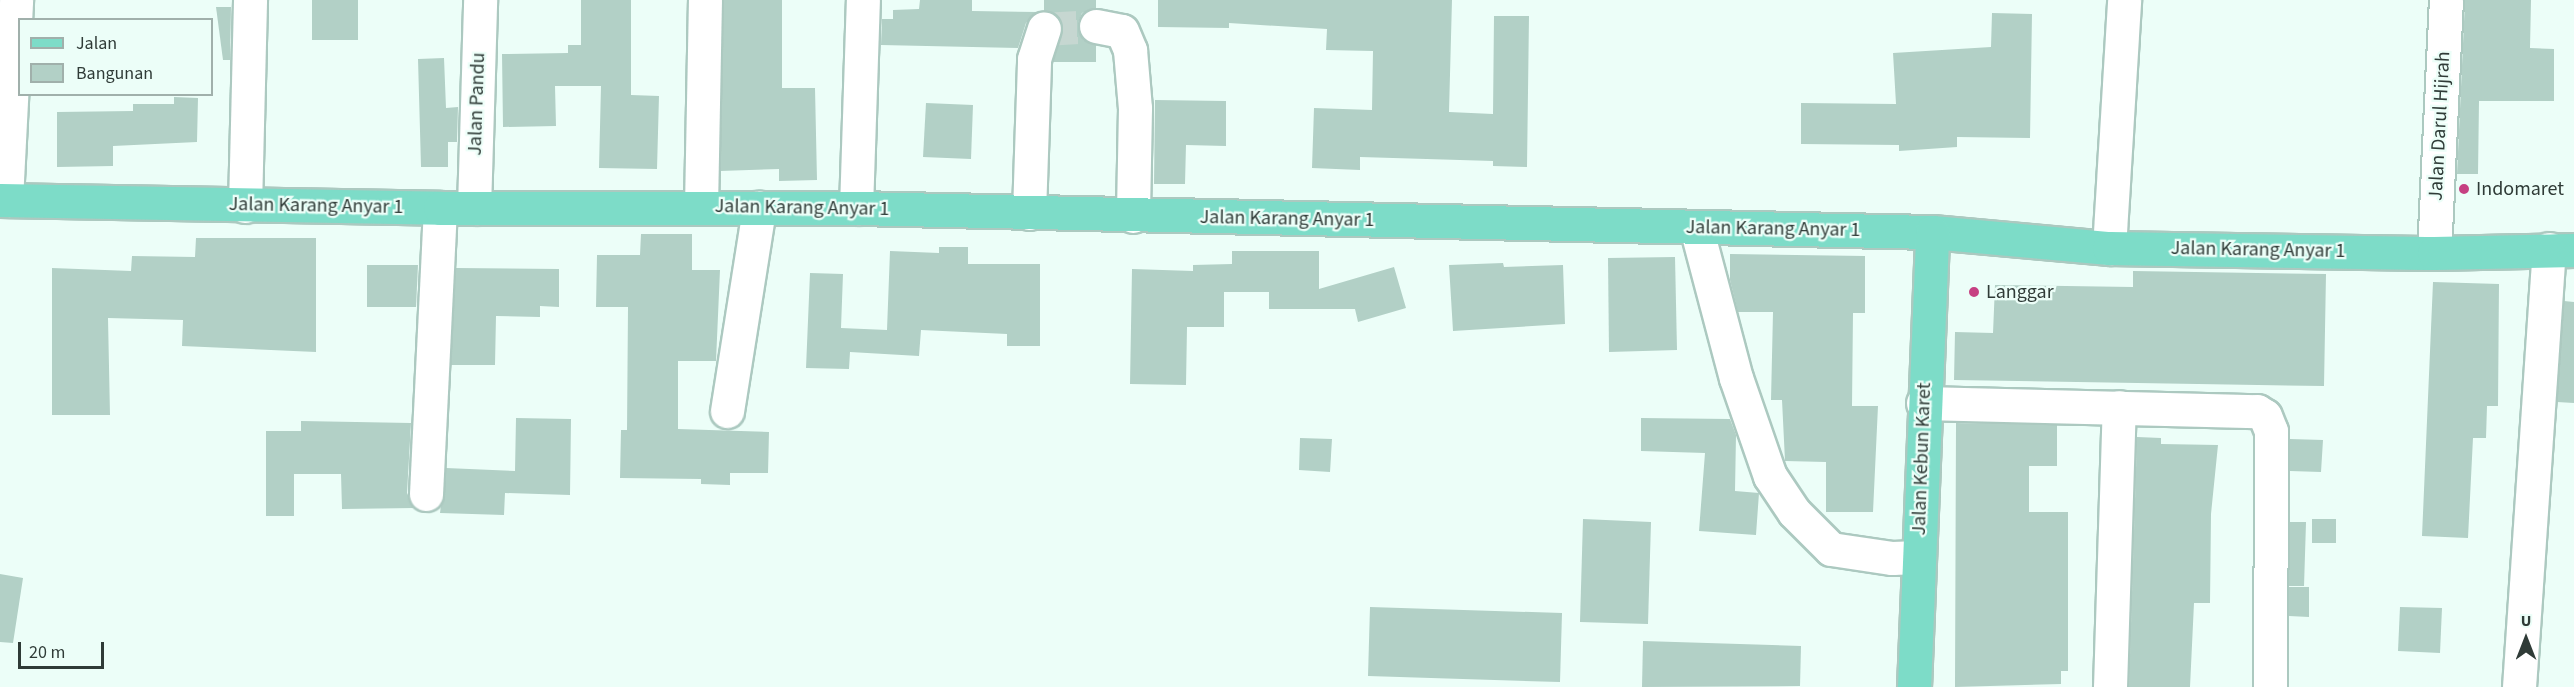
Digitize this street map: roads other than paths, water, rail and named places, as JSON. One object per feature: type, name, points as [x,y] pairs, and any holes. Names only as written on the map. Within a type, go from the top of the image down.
[{"type":"main road","name":"Jalan Karang Anyar 1","points":[[3,200],[440,208],[856,208],[1133,216],[1932,232],[2109,248],[2434,253],[2561,249]]},
{"type":"main road","name":"Jalan Kebun Karet","points":[[1914,687],[1923,403],[1932,232]]},
{"type":"street","points":[[3,200],[16,0]]},
{"type":"street","points":[[245,206],[250,0]]},
{"type":"street","name":"Jalan Pandu","points":[[474,208],[480,0]]},
{"type":"street","points":[[702,207],[705,0]]},
{"type":"street","points":[[856,208],[863,0]]},
{"type":"street","points":[[2109,248],[2124,0]]},
{"type":"street","name":"Jalan Darul Hijrah","points":[[2434,253],[2446,0]]},
{"type":"street","points":[[1096,26],[1122,32],[1130,50],[1133,216]]},
{"type":"street","points":[[1029,213],[1034,59],[1044,28]]},
{"type":"street","points":[[426,494],[440,208]]},
{"type":"street","points":[[727,411],[759,208]]},
{"type":"street","points":[[1696,227],[1736,378],[1770,476],[1794,512],[1831,549],[1892,558],[1919,556]]},
{"type":"street","points":[[2519,687],[2561,249]]},
{"type":"street","points":[[1923,403],[2257,411],[2269,420],[2270,687]]},
{"type":"street","points":[[2110,687],[2119,407]]},
{"type":"tunnel","points":[[1044,29],[1096,26]]},
{"type":"place","name":"Indomaret","points":[[2464,189]]},
{"type":"place","name":"Langgar","points":[[1974,292]]}]
